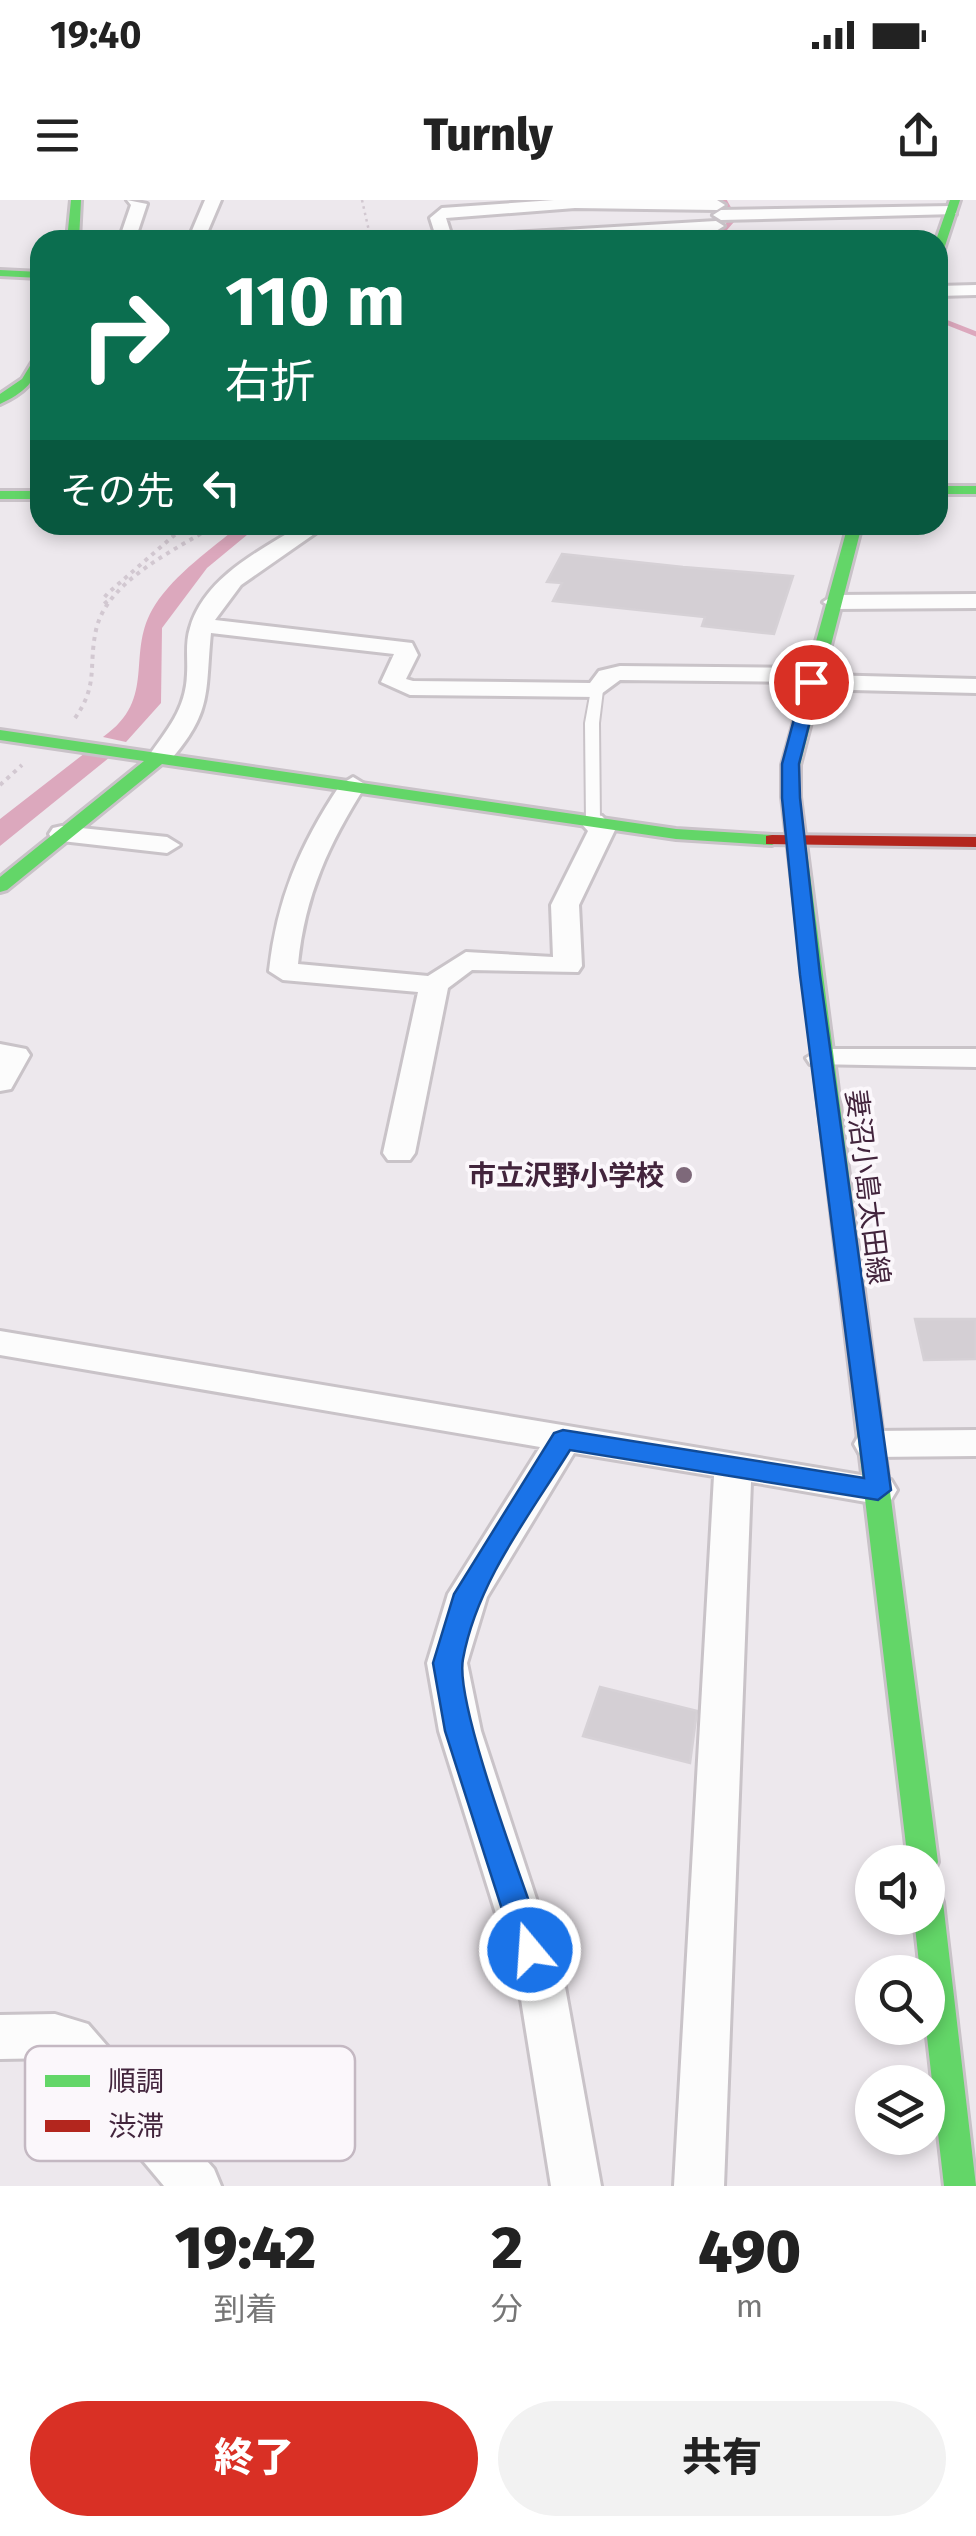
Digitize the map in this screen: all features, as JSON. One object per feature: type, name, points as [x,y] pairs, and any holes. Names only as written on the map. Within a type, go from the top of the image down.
[{"type":"main road","points":[[73,230],[76,200]]},
{"type":"main road","points":[[944,230],[953,206]]},
{"type":"main road","points":[[0,273],[30,274]]},
{"type":"main road","points":[[0,400],[30,376]]},
{"type":"main road","points":[[948,490],[976,490]]},
{"type":"main road","points":[[0,496],[30,495]]},
{"type":"main road","points":[[948,502],[976,502]]},
{"type":"main road","points":[[0,508],[30,508]]},
{"type":"main road","name":"妻沼小島太田線","points":[[853,535],[790,764],[821,1058],[921,1845]]},
{"type":"main road","points":[[0,735],[57,736],[153,756],[676,834],[797,842],[976,842]]},
{"type":"main road","points":[[0,886],[153,756]]},
{"type":"main road","points":[[932,1935],[961,2186]]},
{"type":"street","points":[[131,230],[139,204],[135,200]]},
{"type":"street","points":[[200,230],[213,200]]},
{"type":"street","points":[[612,230],[825,206],[953,206]]},
{"type":"street","points":[[442,230],[440,225],[565,211],[716,217]]},
{"type":"street","points":[[565,211],[577,230]]},
{"type":"street","points":[[948,290],[976,290]]},
{"type":"street","points":[[153,756],[175,740],[198,698],[201,625],[225,592],[250,568],[301,535]]},
{"type":"street","points":[[834,602],[976,601]]},
{"type":"street","points":[[201,625],[404,648],[406,655],[393,679],[403,687],[597,690],[606,676],[620,672],[976,686]]},
{"type":"street","points":[[354,785],[308,853],[287,919],[283,971],[434,985],[466,962],[568,966],[565,906],[602,830],[593,822]]},
{"type":"street","points":[[62,834],[167,845]]},
{"type":"street","points":[[399,1153],[434,985]]},
{"type":"street","points":[[0,1052],[15,1054],[0,1082]]},
{"type":"street","points":[[821,1058],[976,1058]]},
{"type":"street","points":[[0,1343],[878,1490]]},
{"type":"street","points":[[563,1440],[468,1594],[448,1663],[460,1731],[542,1987],[576,2186]]},
{"type":"street","points":[[872,1444],[976,1442]]},
{"type":"street","points":[[689,2186],[699,2186],[733,1467]]},
{"type":"street","points":[[0,2038],[55,2036],[71,2040],[76,2046]]},
{"type":"street","points":[[175,2161],[196,2186]]},
{"type":"lane","points":[[593,822],[592,723],[597,690]]},
{"type":"path","points":[[362,200],[368,230]]},
{"type":"path","points":[[107,604],[103,599],[108,592],[174,535]]},
{"type":"path","points":[[57,736],[93,695],[97,678],[94,650],[107,604],[200,535]]},
{"type":"shaded area","points":[[228,535],[247,535],[207,568],[162,628],[161,703],[126,742],[103,737],[130,707],[146,623],[155,605],[183,572]]},
{"type":"shaded area","points":[[85,753],[110,757],[0,846],[0,819]]},
{"type":"building","points":[[562,554],[793,576],[774,634],[702,626],[705,617],[553,601],[562,583],[547,582]]},
{"type":"building","points":[[915,1319],[976,1319],[976,1359],[924,1360]]},
{"type":"building","points":[[600,1687],[697,1711],[690,1763],[583,1736]]},
{"type":"waterway","points":[[724,200],[734,218],[724,230]]},
{"type":"waterway","points":[[948,323],[976,334]]},
{"type":"traffic: fast","points":[[74,230],[76,200]]},
{"type":"traffic: fast","points":[[945,230],[955,200]]},
{"type":"traffic: fast","points":[[0,273],[30,274]]},
{"type":"traffic: fast","points":[[0,400],[30,376]]},
{"type":"traffic: fast","points":[[948,490],[976,490]]},
{"type":"traffic: fast","points":[[0,495],[30,495]]},
{"type":"traffic: fast","points":[[852,535],[791,765],[791,797],[921,1845]]},
{"type":"traffic: fast","points":[[0,735],[676,834],[772,840]]},
{"type":"traffic: fast","points":[[0,886],[160,757]]},
{"type":"traffic: fast","points":[[932,1935],[961,2186]]},
{"type":"traffic: jam","points":[[772,840],[976,842]]},
{"type":"place","name":"市立沢野小学校","points":[[684,1175]]},
{"type":"route","points":[[530,1950],[460,1731],[448,1663],[468,1594],[563,1440],[878,1490],[810,975],[791,798],[790,764],[811,682]]}]
